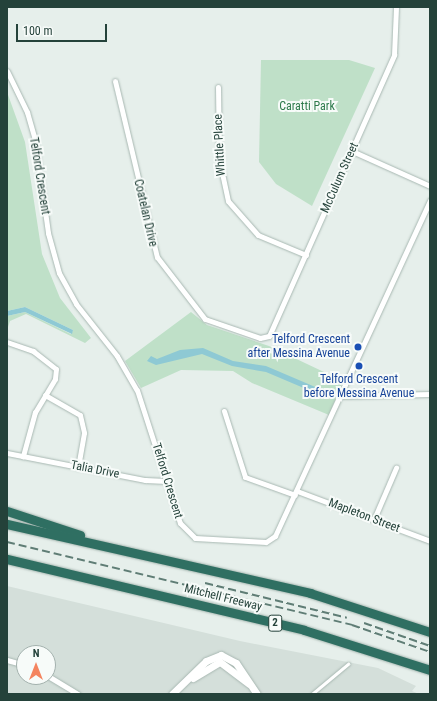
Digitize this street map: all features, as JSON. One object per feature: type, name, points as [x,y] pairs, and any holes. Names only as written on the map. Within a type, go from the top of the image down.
[{"type":"highway","points":[[7,511],[137,553]]},
{"type":"highway","name":"Mitchell Freeway","points":[[7,524],[310,593],[430,632]]},
{"type":"highway","name":"Mitchell Freeway","points":[[7,559],[304,630],[430,670]]},
{"type":"main road","points":[[172,694],[190,679],[206,661],[221,658],[236,663],[257,694]]},
{"type":"street","name":"McCulum Street","points":[[260,338],[268,336],[273,329],[394,55],[396,7]]},
{"type":"street","name":"Telford Crescent","points":[[7,71],[27,112],[35,140],[48,233],[59,273],[76,304],[117,356],[137,390],[180,523],[195,538],[271,540],[296,493],[430,200]]},
{"type":"street","name":"Coatelan Drive","points":[[115,81],[157,257],[201,317],[260,338]]},
{"type":"street","name":"Whittle Place","points":[[218,87],[219,159],[228,201],[258,235],[306,255]]},
{"type":"street","points":[[352,151],[430,186]]},
{"type":"street","points":[[7,342],[52,362],[56,369],[55,378],[35,412],[23,456]]},
{"type":"street","points":[[341,396],[430,394]]},
{"type":"street","points":[[45,395],[80,415],[84,433],[78,467]]},
{"type":"street","name":"Mapleton Street","points":[[224,411],[245,477],[374,519],[430,541]]},
{"type":"street","name":"Talia Drive","points":[[7,453],[78,467],[166,481]]},
{"type":"street","points":[[374,519],[396,468]]},
{"type":"street","points":[[56,681],[78,694]]},
{"type":"lane","points":[[312,694],[348,664]]},
{"type":"shaded area","points":[[7,586],[240,641],[378,668],[416,686],[412,691],[419,694],[7,694]]},
{"type":"green space","name":"Caratti Park","points":[[261,60],[349,60],[375,68],[312,206],[276,184],[259,162]]},
{"type":"green space","points":[[7,92],[25,142],[42,254],[60,298],[91,338],[85,343],[26,314],[10,321],[7,330],[7,316],[25,312],[71,334],[73,330],[25,307],[7,311]]},
{"type":"green space","points":[[191,312],[207,325],[269,346],[343,381],[329,415],[252,383],[233,371],[181,370],[141,388],[125,361]]},
{"type":"water","points":[[25,307],[73,330],[72,334],[25,312],[7,316],[7,311]]},
{"type":"water","points":[[203,348],[233,361],[266,366],[327,392],[325,397],[266,372],[232,366],[202,354],[156,365],[147,361],[151,356],[157,359],[180,350]]},
{"type":"railway","points":[[7,542],[352,625],[430,652]]},
{"type":"railway","points":[[205,583],[347,618]]},
{"type":"railway","points":[[364,623],[430,646]]},
{"type":"place","name":"Telford Crescent after Messina Avenue","points":[[358,347]]},
{"type":"place","name":"Telford Crescent before Messina Avenue","points":[[359,366]]}]
